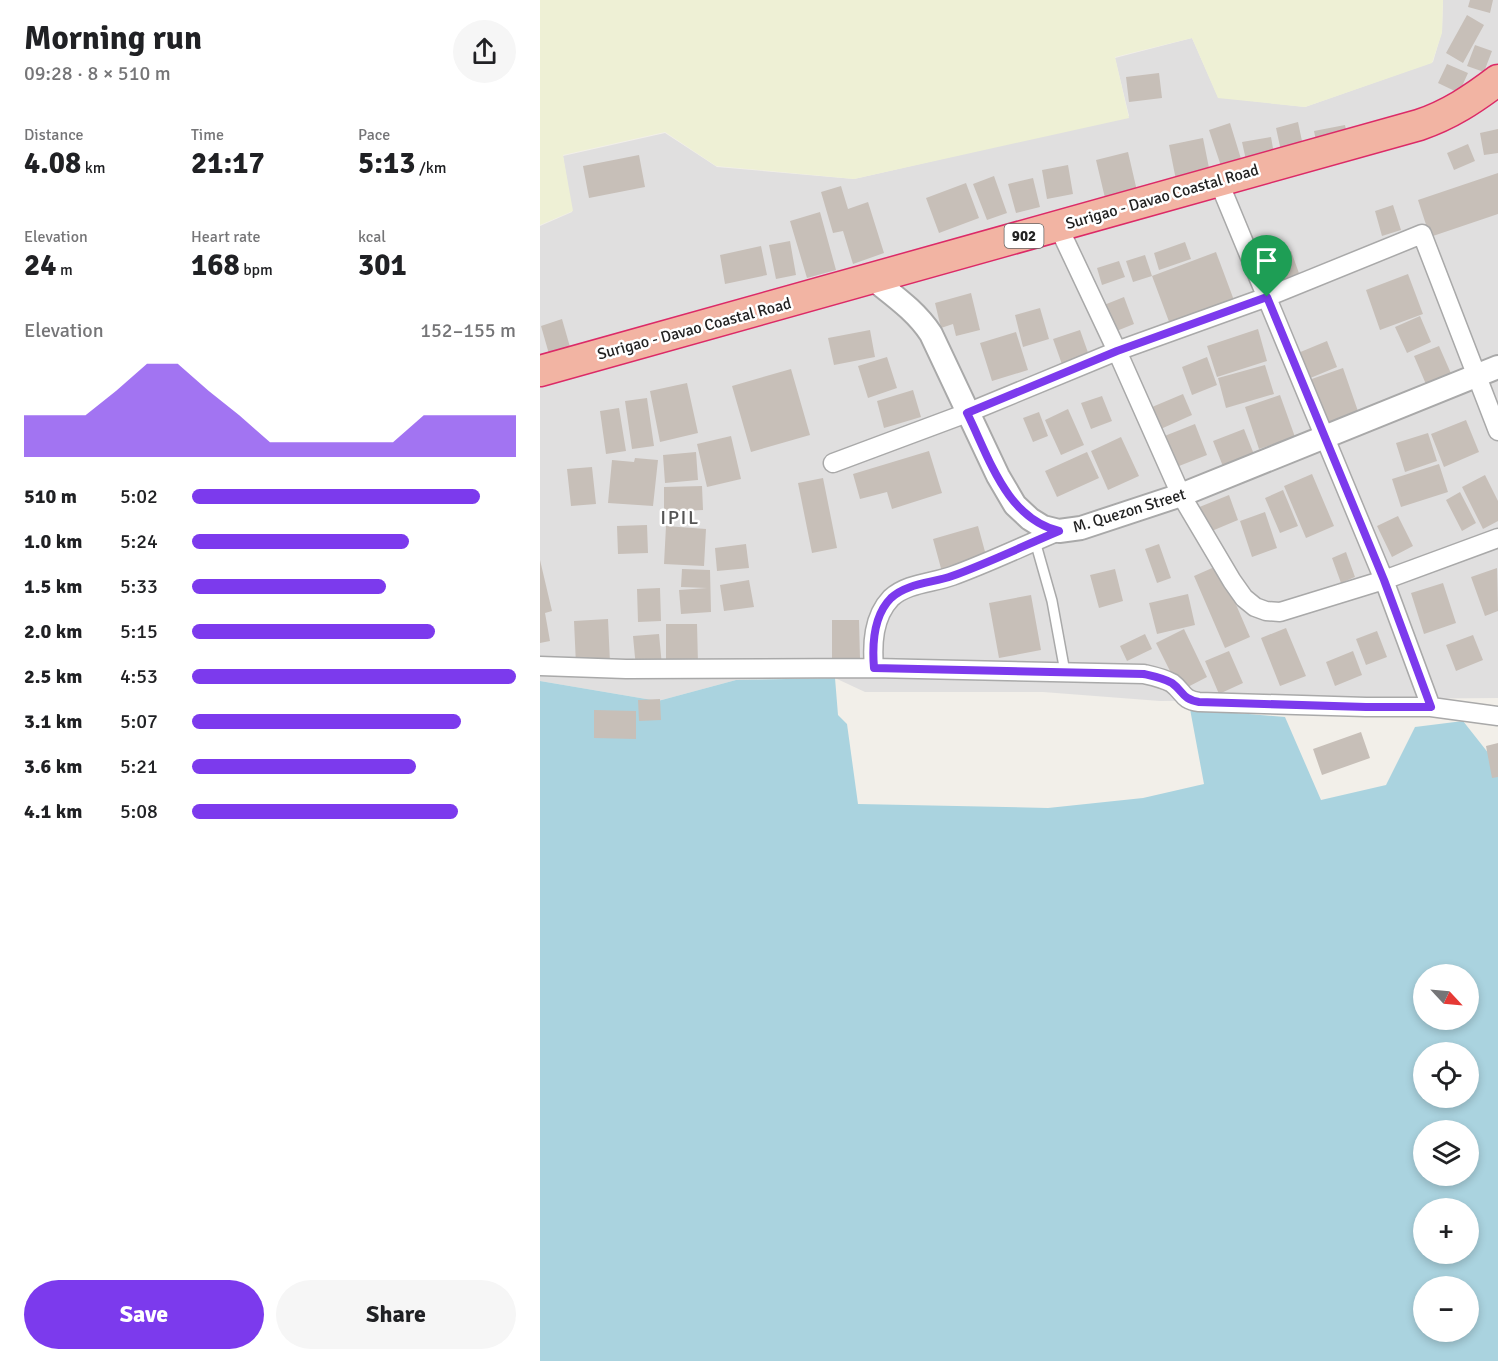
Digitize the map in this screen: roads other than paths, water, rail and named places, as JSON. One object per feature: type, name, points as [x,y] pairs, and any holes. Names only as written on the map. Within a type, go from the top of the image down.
[{"type":"highway","name":"Surigao - Davao Coastal Road","points":[[540,371],[1419,125],[1459,108],[1498,80]]},
{"type":"street","points":[[1218,180],[1384,580],[1431,707]]},
{"type":"street","points":[[1058,226],[1181,495],[1232,581],[1244,598],[1255,607],[1280,612],[1384,580],[1498,538]]},
{"type":"street","points":[[833,463],[967,413],[1117,351],[1267,297],[1422,234],[1498,431]]},
{"type":"street","name":"M. Quezon Street","points":[[873,279],[921,320],[931,334],[967,413],[1015,505],[1043,527],[1059,531],[1081,528],[1181,495],[1498,367]]},
{"type":"street","points":[[874,668],[873,638],[881,614],[892,598],[900,592],[949,577],[1059,531]]},
{"type":"street","points":[[540,666],[626,669],[874,668],[1144,674],[1156,676],[1175,685],[1183,697],[1199,702],[1431,707],[1498,716]]},
{"type":"lane","points":[[1035,541],[1052,601],[1065,672]]},
{"type":"water","points":[[835,678],[838,715],[847,724],[858,804],[1048,808],[1143,798],[1204,784],[1190,709],[1285,717],[1321,800],[1386,785],[1415,727],[1463,721],[1493,759],[1498,759],[1498,1361],[540,1361],[540,681],[658,701],[736,680]]},
{"type":"district","name":"IPIL","points":[[680,517]]}]
